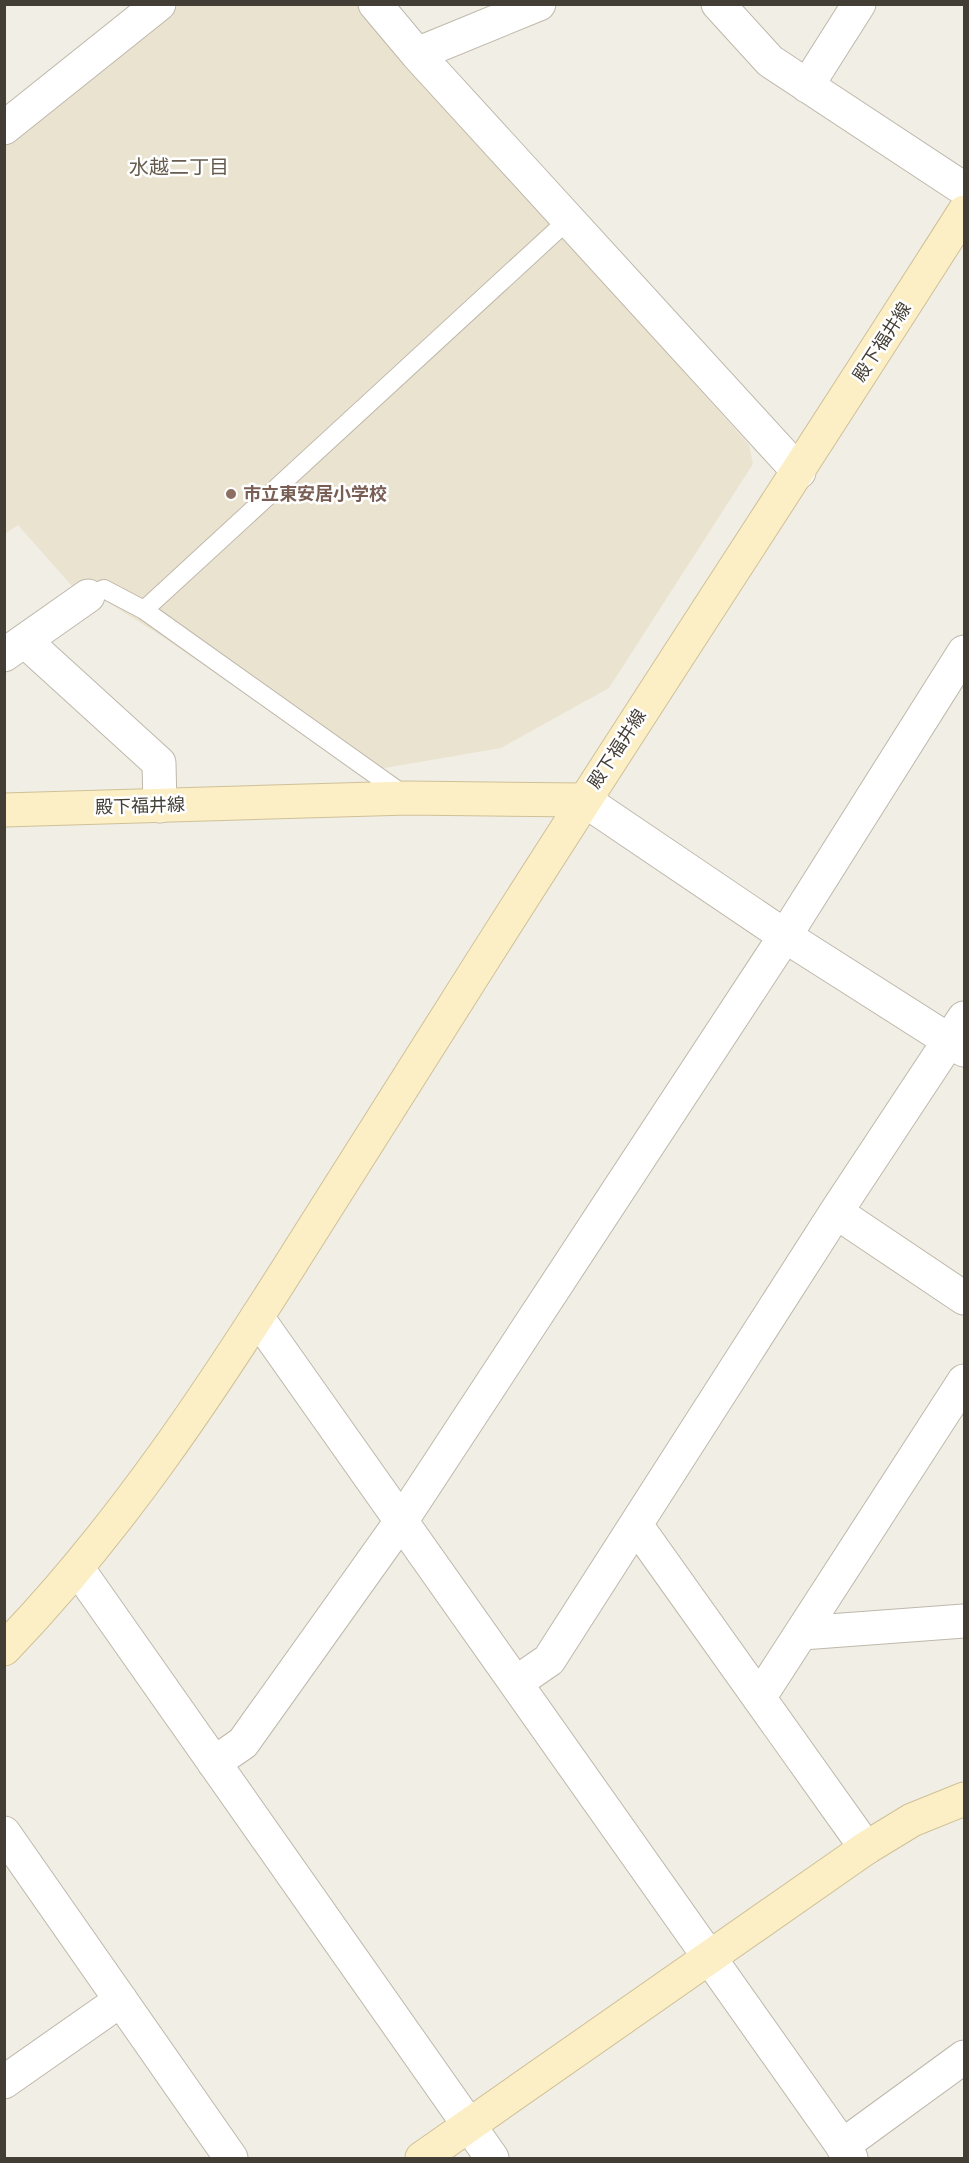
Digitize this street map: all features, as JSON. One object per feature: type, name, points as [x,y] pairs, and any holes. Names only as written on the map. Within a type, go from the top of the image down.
[{"type":"street","points":[[4,128],[159,4]]},
{"type":"street","points":[[375,4],[417,54],[799,472]]},
{"type":"street","points":[[417,54],[539,4]]},
{"type":"street","points":[[718,4],[770,61],[964,189]]},
{"type":"street","points":[[807,86],[859,4]]},
{"type":"street","name":"殿下福井線","points":[[4,810],[408,798],[584,800],[799,472],[964,212]]},
{"type":"street","points":[[88,596],[15,648],[159,763],[160,806]]},
{"type":"street","points":[[214,1763],[243,1743],[402,1520],[785,936],[964,652]]},
{"type":"street","points":[[4,1649],[78,1569],[175,1439],[258,1317],[584,800],[785,936],[960,1036],[836,1212],[549,1660],[517,1682]]},
{"type":"street","points":[[836,1212],[964,1298]]},
{"type":"street","points":[[258,1317],[847,2152],[964,2056]]},
{"type":"street","points":[[759,1698],[964,1381]]},
{"type":"street","points":[[636,1525],[866,1848]]},
{"type":"street","points":[[78,1569],[492,2158]]},
{"type":"street","points":[[801,1633],[964,1620]]},
{"type":"street","points":[[422,2158],[866,1848],[912,1820],[964,1800]]},
{"type":"street","points":[[4,1833],[231,2158]]},
{"type":"street","points":[[4,2082],[121,2000]]},
{"type":"lane","points":[[144,610],[568,220]]},
{"type":"lane","points":[[88,596],[104,589],[144,610],[408,798]]},
{"type":"shaded area","points":[[179,5],[359,5],[749,445],[753,464],[609,688],[501,748],[361,772],[160,635],[104,600],[72,586],[18,525],[5,534],[5,145]]},
{"type":"place","name":"市立東安居小学校","points":[[231,494]]},
{"type":"district","name":"水越二丁目","points":[[179,167]]}]
